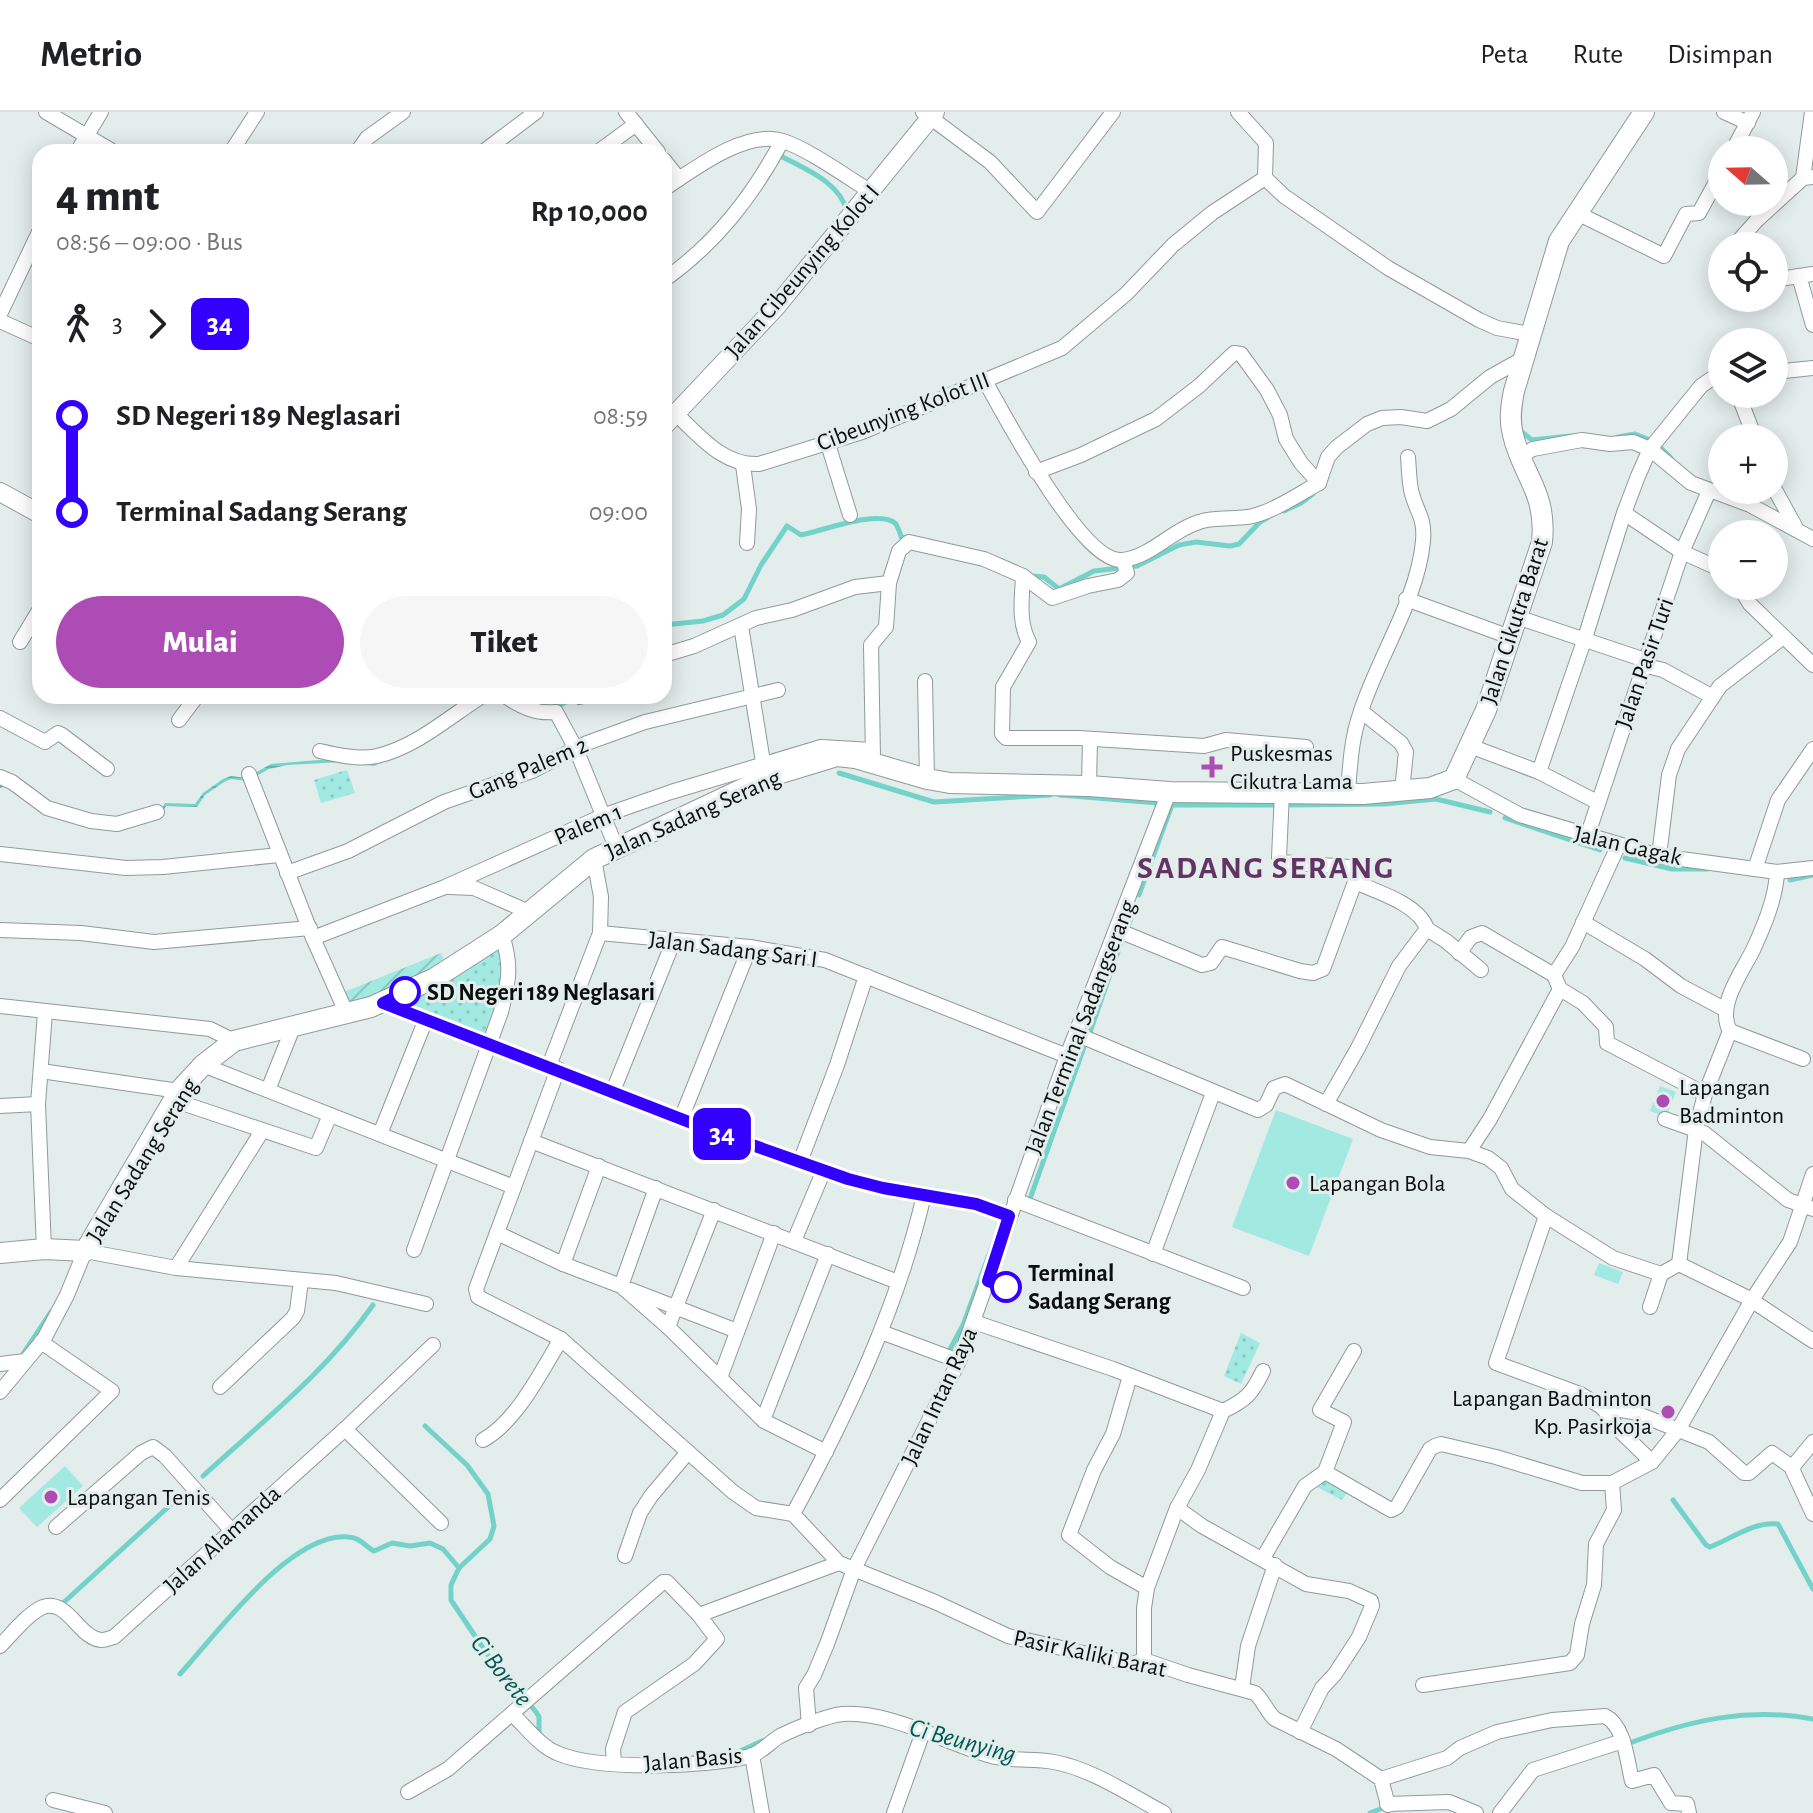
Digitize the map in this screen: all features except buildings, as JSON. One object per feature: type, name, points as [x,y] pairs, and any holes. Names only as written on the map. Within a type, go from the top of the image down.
[{"type":"main road","name":"Jalan Cikutra Barat","points":[[1454,779],[1486,710],[1537,563],[1544,525],[1540,498],[1512,434],[1510,415],[1519,361],[1552,257],[1577,213],[1644,112]]},
{"type":"main road","name":"Jalan Sadang Serang","points":[[85,1251],[176,1096],[203,1065],[234,1041],[383,1003],[435,978],[502,935],[594,859],[768,777],[837,756],[873,756],[927,779],[950,783],[1089,786],[1169,792],[1402,791],[1430,788],[1454,779]]},
{"type":"main road","points":[[0,1253],[44,1249],[85,1251]]},
{"type":"street","points":[[46,112],[100,144]]},
{"type":"street","points":[[81,144],[101,112]]},
{"type":"street","points":[[236,144],[257,112]]},
{"type":"street","points":[[363,144],[403,112]]},
{"type":"street","points":[[494,144],[536,112]]},
{"type":"street","points":[[930,114],[990,162],[1037,212],[1113,112]]},
{"type":"street","points":[[1238,112],[1266,143],[1265,178],[1284,196],[1388,268],[1479,320],[1497,328],[1530,334]]},
{"type":"street","points":[[1724,112],[1750,117],[1740,136]]},
{"type":"street","points":[[1746,232],[1808,177],[1812,112]]},
{"type":"street","name":"Jalan Cibeunying Kolot I","points":[[672,418],[776,307],[871,192],[930,114]]},
{"type":"street","points":[[606,144],[631,118],[652,144]]},
{"type":"street","points":[[672,184],[740,143],[761,140],[782,141],[871,192]]},
{"type":"street","points":[[672,274],[703,251],[739,211],[782,141]]},
{"type":"street","points":[[672,170],[679,179]]},
{"type":"street","name":"Cibeunying Kolot III","points":[[743,465],[759,464],[862,432],[1062,348],[1126,294],[1173,245],[1212,213],[1265,178]]},
{"type":"street","points":[[1577,213],[1664,256],[1686,214],[1699,213],[1708,197]]},
{"type":"street","points":[[0,314],[32,247]]},
{"type":"street","points":[[1806,275],[1813,325]]},
{"type":"street","points":[[0,321],[32,335]]},
{"type":"street","points":[[1036,472],[1081,455],[1156,419],[1199,386],[1234,353],[1241,354],[1267,390],[1280,415],[1286,439],[1301,463],[1319,483]]},
{"type":"street","points":[[985,381],[1036,472],[1103,555],[1123,560],[1162,544],[1183,527],[1202,520],[1255,515],[1319,483],[1328,457],[1367,424],[1382,418],[1401,417],[1427,421],[1451,409],[1490,377],[1519,361]]},
{"type":"street","points":[[1788,371],[1813,368]]},
{"type":"street","points":[[1539,772],[1624,513],[1650,449],[1708,381]]},
{"type":"street","points":[[672,421],[723,456],[743,465],[749,514],[747,543]]},
{"type":"street","points":[[1521,456],[1544,447],[1582,440],[1610,444],[1633,442],[1650,449],[1691,483],[1708,491]]},
{"type":"street","points":[[827,441],[850,515]]},
{"type":"street","points":[[1348,793],[1354,733],[1419,565],[1424,523],[1412,496],[1408,457]]},
{"type":"street","points":[[0,492],[32,510]]},
{"type":"street","name":"Jalan Pasir Turi","points":[[1587,837],[1682,552],[1708,493]]},
{"type":"street","points":[[1747,504],[1813,539]]},
{"type":"street","points":[[1783,504],[1799,531]]},
{"type":"street","points":[[1624,513],[1682,552],[1708,564]]},
{"type":"street","points":[[873,756],[871,645],[886,627],[889,583],[899,551],[909,542],[984,559],[1023,576],[1047,596],[1056,598],[1124,577],[1127,573],[1123,560]]},
{"type":"street","points":[[1023,576],[1020,615],[1029,642],[1003,687],[1002,734],[1006,738],[1204,746],[1226,740],[1306,747]]},
{"type":"street","points":[[672,653],[756,618],[792,610],[855,587],[889,583]]},
{"type":"street","points":[[1406,599],[1514,627],[1585,638],[1663,670],[1713,697]]},
{"type":"street","points":[[1748,600],[1782,638],[1813,665]]},
{"type":"street","points":[[20,642],[32,622]]},
{"type":"street","points":[[741,626],[763,762]]},
{"type":"street","points":[[1659,856],[1669,775],[1678,749],[1720,686],[1782,638]]},
{"type":"street","points":[[925,681],[927,779]]},
{"type":"street","name":"Gang Palem 2","points":[[287,873],[348,851],[444,802],[532,771],[576,749],[645,722],[778,690]]},
{"type":"street","points":[[179,720],[191,704]]},
{"type":"street","points":[[320,751],[344,756],[376,756],[419,738],[470,704]]},
{"type":"street","points":[[518,704],[542,713],[556,712],[576,749],[616,847]]},
{"type":"street","points":[[1361,711],[1401,743],[1406,752],[1402,791]]},
{"type":"street","points":[[1,722],[45,742],[58,733],[107,769]]},
{"type":"street","points":[[1089,786],[1090,739]]},
{"type":"street","points":[[1470,746],[1539,772],[1597,802]]},
{"type":"street","name":"Palem 1","points":[[0,930],[81,933],[154,942],[312,933],[445,887],[605,815],[763,762],[821,747],[873,756]]},
{"type":"street","points":[[1755,869],[1778,800],[1813,749]]},
{"type":"street","points":[[0,777],[12,782],[47,808],[91,821],[117,824],[157,812]]},
{"type":"street","points":[[251,779],[279,855],[346,1012]]},
{"type":"street","name":"Jalan Gagak","points":[[1454,779],[1520,815],[1618,846],[1659,856],[1777,872],[1813,868]]},
{"type":"street","name":"Jalan Terminal Sadangserang","points":[[1009,1216],[1169,792]]},
{"type":"street","points":[[1117,930],[1202,965],[1211,963],[1222,947],[1313,973],[1323,969],[1355,882],[1355,872],[1349,867],[1281,862],[1282,793]]},
{"type":"street","points":[[1469,1151],[1490,1119],[1557,982],[1618,846]]},
{"type":"street","points":[[0,854],[126,868],[279,855]]},
{"type":"street","points":[[594,859],[601,897],[600,933],[476,1295],[561,1339],[733,1492],[756,1508],[793,1514],[839,1563],[699,1615]]},
{"type":"street","points":[[1777,872],[1776,887],[1760,933],[1751,954],[1743,963],[1726,1010],[1726,1024],[1730,1031],[1803,1059]]},
{"type":"street","points":[[1355,882],[1404,905],[1424,921],[1427,929],[1481,970]]},
{"type":"street","points":[[445,887],[474,888],[529,912]]},
{"type":"street","points":[[1583,922],[1645,959],[1681,986],[1726,1010]]},
{"type":"street","points":[[1326,1104],[1399,966],[1427,929]]},
{"type":"street","name":"Jalan Sadang Sari I","points":[[600,933],[750,947],[825,960],[1067,1056]]},
{"type":"street","points":[[1459,953],[1471,937],[1482,933],[1557,982],[1583,1003],[1606,1027],[1607,1043],[1705,1094]]},
{"type":"street","points":[[414,1250],[508,986],[510,959],[502,935]]},
{"type":"street","points":[[613,1091],[674,940]]},
{"type":"street","points":[[681,1119],[750,947]]},
{"type":"street","points":[[800,1162],[837,1065],[866,976]]},
{"type":"street","points":[[383,1003],[800,1162],[883,1188],[976,1204],[1009,1216]]},
{"type":"street","points":[[0,1006],[210,1029],[234,1041]]},
{"type":"street","points":[[44,1249],[38,1104],[45,1012]]},
{"type":"street","points":[[380,1134],[426,1019]]},
{"type":"street","points":[[268,1090],[294,1025]]},
{"type":"street","points":[[1679,1264],[1696,1129],[1705,1094],[1730,1031]]},
{"type":"street","points":[[1076,1034],[1258,1110],[1266,1105],[1274,1088],[1285,1084],[1368,1125],[1430,1147],[1469,1151],[1488,1158],[1501,1168],[1512,1189],[1546,1216],[1613,1258],[1661,1274]]},
{"type":"street","points":[[203,1065],[514,1187]]},
{"type":"street","points":[[41,1071],[176,1096],[262,1131],[316,1148],[330,1115]]},
{"type":"street","points":[[1153,1254],[1213,1093]]},
{"type":"street","points":[[0,1106],[38,1104]]},
{"type":"street","points":[[1665,1119],[1696,1129],[1745,1164],[1775,1191],[1808,1208]]},
{"type":"street","points":[[176,1268],[262,1131]]},
{"type":"street","points":[[531,1141],[898,1282]]},
{"type":"street","points":[[563,1264],[599,1166]]},
{"type":"street","points":[[794,1241],[824,1170]]},
{"type":"street","points":[[1325,1472],[1391,1510],[1397,1507],[1430,1449],[1441,1444],[1582,1483],[1612,1483],[1652,1462],[1678,1430],[1752,1300],[1790,1242],[1808,1208],[1813,1174]]},
{"type":"street","points":[[622,1286],[656,1188]]},
{"type":"street","points":[[793,1514],[826,1452],[881,1332],[924,1195]]},
{"type":"street","points":[[1015,1200],[1243,1288]]},
{"type":"street","points":[[668,1327],[714,1210]]},
{"type":"street","name":"Jalan Intan Raya","points":[[809,1725],[806,1688],[827,1644],[854,1569],[959,1361],[1009,1216]]},
{"type":"street","points":[[1546,1216],[1496,1363],[1580,1394],[1602,1407],[1633,1412],[1678,1430],[1718,1448],[1744,1473],[1749,1473],[1772,1453],[1793,1468],[1813,1514]]},
{"type":"street","points":[[497,1233],[563,1264],[737,1331]]},
{"type":"street","points":[[720,1378],[774,1233]]},
{"type":"street","points":[[0,1392],[41,1342],[67,1295],[85,1251],[176,1268],[336,1283],[426,1304]]},
{"type":"street","points":[[763,1420],[828,1254]]},
{"type":"street","points":[[1650,1307],[1661,1274],[1679,1264]]},
{"type":"street","points":[[1679,1264],[1752,1300],[1813,1341]]},
{"type":"street","points":[[220,1387],[293,1318],[297,1311],[301,1281]]},
{"type":"street","points":[[622,1286],[763,1420],[826,1452]]},
{"type":"street","points":[[974,1322],[1223,1411]]},
{"type":"street","points":[[881,1332],[959,1361]]},
{"type":"street","points":[[483,1440],[510,1419],[561,1339]]},
{"type":"street","points":[[0,1500],[112,1391],[41,1342]]},
{"type":"street","name":"Jalan Alamanda","points":[[0,1646],[43,1607],[53,1606],[89,1635],[101,1640],[114,1637],[345,1429],[433,1345]]},
{"type":"street","points":[[1354,1351],[1320,1410],[1344,1422],[1325,1472],[1305,1486],[1269,1562],[1248,1646],[1242,1688],[1264,1700],[1268,1712],[1275,1719],[1336,1749],[1381,1779]]},
{"type":"street","points":[[0,1364],[25,1361]]},
{"type":"street","points":[[1144,1660],[1147,1588],[1177,1508],[1198,1470],[1223,1411],[1244,1401],[1256,1387],[1263,1371]]},
{"type":"street","points":[[1130,1376],[1113,1434],[1094,1470],[1069,1535],[1110,1567],[1147,1588]]},
{"type":"street","points":[[1602,1407],[1621,1432],[1652,1462]]},
{"type":"street","points":[[345,1429],[441,1523]]},
{"type":"street","points":[[1793,1468],[1813,1442]]},
{"type":"street","points":[[56,1527],[141,1453],[153,1447],[165,1456],[231,1530]]},
{"type":"street","points":[[625,1556],[640,1513],[688,1452]]},
{"type":"street","points":[[1423,1685],[1574,1660],[1594,1585],[1594,1552],[1614,1510],[1612,1483]]},
{"type":"street","points":[[1177,1508],[1202,1526],[1306,1584],[1342,1589],[1368,1598],[1372,1606],[1359,1637],[1322,1688],[1300,1732]]},
{"type":"street","name":"Pasir Kaliki Barat","points":[[839,1563],[1008,1636],[1132,1664],[1144,1660],[1242,1688]]},
{"type":"street","points":[[408,1792],[448,1769],[663,1582],[667,1582],[718,1637],[717,1642],[694,1664],[625,1712],[614,1759]]},
{"type":"street","name":"Jalan Basis","points":[[520,1707],[536,1737],[557,1753],[579,1760],[614,1759],[671,1765],[752,1755],[781,1736],[841,1714],[856,1714],[923,1732],[992,1756],[1065,1765],[1164,1813]]},
{"type":"street","points":[[1381,1779],[1447,1758],[1460,1748],[1497,1732],[1552,1720],[1608,1717],[1623,1741],[1632,1781],[1654,1775],[1671,1803],[1687,1804],[1689,1813]]},
{"type":"street","points":[[894,1813],[923,1732]]},
{"type":"street","points":[[1500,1813],[1533,1770],[1623,1741]]},
{"type":"street","points":[[752,1755],[762,1813]]},
{"type":"street","points":[[1381,1779],[1383,1809],[1449,1802],[1476,1813]]},
{"type":"street","points":[[53,1800],[105,1813]]},
{"type":"shaded area","points":[[474,704],[483,704],[411,749],[374,766],[342,762],[269,769],[247,781],[231,779],[224,782],[205,795],[197,807],[166,806],[160,818],[122,828],[103,829],[73,823],[43,811],[6,786],[0,788],[0,784],[6,783],[44,808],[71,820],[100,826],[126,825],[158,815],[165,803],[195,804],[203,793],[223,779],[231,776],[246,778],[271,764],[343,758],[374,762],[409,746]]},
{"type":"shaded area","points":[[347,770],[355,793],[321,803],[314,780]]},
{"type":"shaded area","points":[[500,940],[506,982],[487,1040],[393,1001]]},
{"type":"shaded area","points":[[441,953],[445,964],[408,987],[350,1005],[344,992]]},
{"type":"shaded area","name":"Lapangan Badminton","points":[[1660,1086],[1676,1092],[1666,1117],[1650,1111]]},
{"type":"shaded area","name":"Lapangan Bola","points":[[1276,1110],[1353,1139],[1309,1256],[1232,1227]]},
{"type":"shaded area","points":[[1599,1263],[1623,1272],[1618,1284],[1594,1275]]},
{"type":"shaded area","points":[[1241,1333],[1260,1343],[1241,1384],[1224,1376]]},
{"type":"shaded area","name":"Lapangan Tenis","points":[[65,1466],[83,1486],[37,1527],[19,1508]]},
{"type":"shaded area","points":[[1326,1477],[1351,1488],[1342,1500],[1317,1487]]},
{"type":"waterway","points":[[779,155],[829,184],[847,211]]},
{"type":"waterway","points":[[1522,432],[1532,440],[1580,435]]},
{"type":"waterway","points":[[1618,437],[1635,434],[1650,440]]},
{"type":"waterway","points":[[1661,448],[1671,458]]},
{"type":"waterway","points":[[1284,511],[1313,494]]},
{"type":"waterway","points":[[672,624],[723,615],[744,599],[761,565],[787,526],[801,535],[878,518],[896,524],[901,537],[908,539]]},
{"type":"waterway","points":[[1031,576],[1044,577],[1059,589],[1094,571],[1137,566],[1179,545],[1196,542],[1230,546],[1239,544],[1267,518]]},
{"type":"waterway","points":[[556,707],[562,704]]},
{"type":"waterway","points":[[839,773],[934,802],[1050,795]]},
{"type":"waterway","points":[[1060,795],[1158,803],[1157,806]]},
{"type":"waterway","points":[[1285,805],[1384,804],[1436,799],[1490,812]]},
{"type":"waterway","points":[[1139,895],[1172,805],[1274,805]]},
{"type":"waterway","points":[[1505,818],[1600,850]]},
{"type":"waterway","points":[[1625,858],[1672,869],[1707,869]]},
{"type":"waterway","points":[[1790,880],[1813,875]]},
{"type":"waterway","points":[[1127,929],[1135,908]]},
{"type":"waterway","points":[[1090,1032],[1122,940]]},
{"type":"waterway","points":[[1031,1196],[1084,1047]]},
{"type":"waterway","points":[[948,1353],[963,1325],[997,1233]]},
{"type":"waterway","points":[[203,1476],[314,1374],[373,1305]]},
{"type":"waterway","points":[[23,1354],[51,1312]]},
{"type":"waterway","name":"Ci Borete","points":[[425,1426],[467,1465],[488,1494],[494,1526],[490,1539],[459,1568],[451,1585],[451,1600],[487,1654],[536,1712],[539,1735]]},
{"type":"waterway","points":[[62,1604],[178,1498]]},
{"type":"waterway","points":[[1673,1500],[1710,1547],[1751,1528],[1778,1524],[1813,1589]]},
{"type":"waterway","points":[[180,1674],[256,1589],[302,1551],[326,1540],[352,1537],[374,1551],[392,1543],[410,1546],[430,1543],[443,1549],[459,1568]]},
{"type":"waterway","name":"Ci Beunying","points":[[1630,1743],[1675,1728],[1720,1718],[1766,1714],[1813,1719]]},
{"type":"waterway","name":"Ci Borete","points":[[738,1752],[762,1741]]},
{"type":"waterway","name":"Ci Borete","points":[[694,1757],[716,1755]]},
{"type":"waterway","name":"Ci Beunying","points":[[1370,1813],[1388,1806]]},
{"type":"bus line","name":"34","points":[[405,992],[383,1003],[707,1129],[848,1179],[976,1204],[1009,1216],[988,1281],[1006,1287]]},
{"type":"place","name":"Puskesmas Cikutra Lama","points":[[1212,767]]},
{"type":"place","name":"SD Negeri 189 Neglasari","points":[[405,992]]},
{"type":"place","name":"Lapangan Badminton","points":[[1663,1101]]},
{"type":"place","name":"Lapangan Bola","points":[[1293,1183]]},
{"type":"place","name":"Terminal Sadang Serang","points":[[1006,1287]]},
{"type":"place","name":"Lapangan Badminton Kp. Pasirkoja","points":[[1668,1412]]},
{"type":"place","name":"Lapangan Tenis","points":[[51,1497]]},
{"type":"district","name":"SADANG SERANG","points":[[1266,867]]}]
